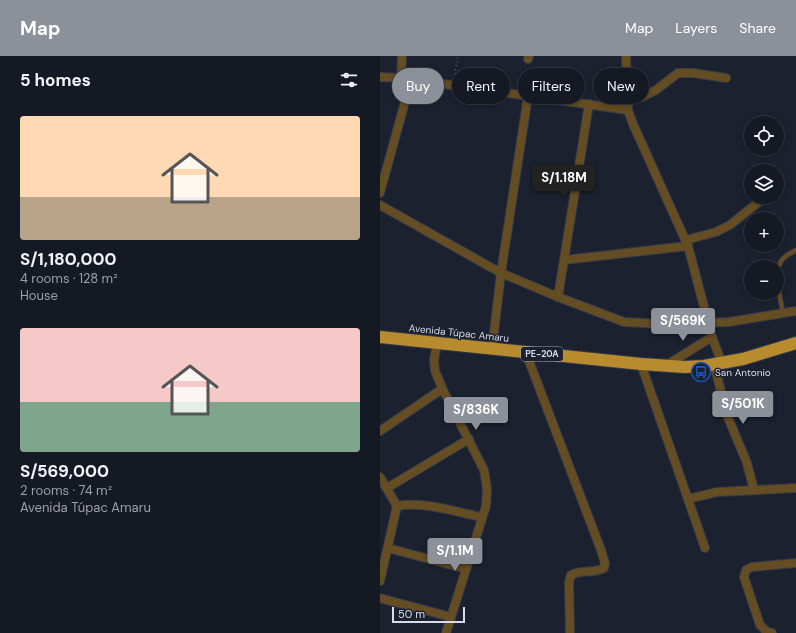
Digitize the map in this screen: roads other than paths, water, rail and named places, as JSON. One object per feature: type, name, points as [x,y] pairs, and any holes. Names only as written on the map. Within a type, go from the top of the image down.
[{"type":"highway","name":"Avenida Túpac Amaru","points":[[380,337],[526,353],[685,367],[718,364],[743,359],[796,343]]},
{"type":"street","points":[[401,68],[402,56]]},
{"type":"street","points":[[626,56],[627,68]]},
{"type":"street","points":[[649,94],[678,73],[693,73],[726,78]]},
{"type":"street","points":[[380,77],[392,78]]},
{"type":"street","points":[[444,85],[518,95]]},
{"type":"street","points":[[380,193],[404,104]]},
{"type":"street","points":[[492,349],[501,273],[527,104]]},
{"type":"street","points":[[585,104],[628,110]]},
{"type":"street","points":[[558,297],[588,104]]},
{"type":"street","points":[[628,104],[628,110],[633,124],[687,243],[709,323],[727,416],[747,463],[754,490]]},
{"type":"street","points":[[380,204],[501,273],[558,297],[624,322],[662,324],[709,323],[736,321],[796,311]]},
{"type":"street","points":[[564,260],[687,243],[730,225],[756,204]]},
{"type":"street","points":[[665,366],[712,337]]},
{"type":"street","points":[[437,343],[434,360],[435,370],[442,389],[484,470],[487,489],[486,506],[446,633]]},
{"type":"street","points":[[526,353],[601,550],[604,564],[604,568],[598,571],[577,572],[571,575],[569,582],[570,633]]},
{"type":"street","points":[[641,364],[705,548]]},
{"type":"street","points":[[380,431],[442,389]]},
{"type":"street","points":[[386,488],[468,439]]},
{"type":"street","points":[[380,477],[397,506],[380,581]]},
{"type":"street","points":[[688,499],[717,492],[796,488]]},
{"type":"street","points":[[397,506],[406,504],[424,506],[482,517]]},
{"type":"street","points":[[388,548],[466,569]]},
{"type":"street","points":[[772,633],[768,632],[760,625],[744,577],[746,570],[752,567],[796,563]]},
{"type":"street","points":[[380,598],[451,617]]},
{"type":"lane","points":[[781,260],[796,250]]},
{"type":"lane","points":[[780,300],[782,313]]},
{"type":"place","name":"San Antonio","points":[[701,372]]}]
